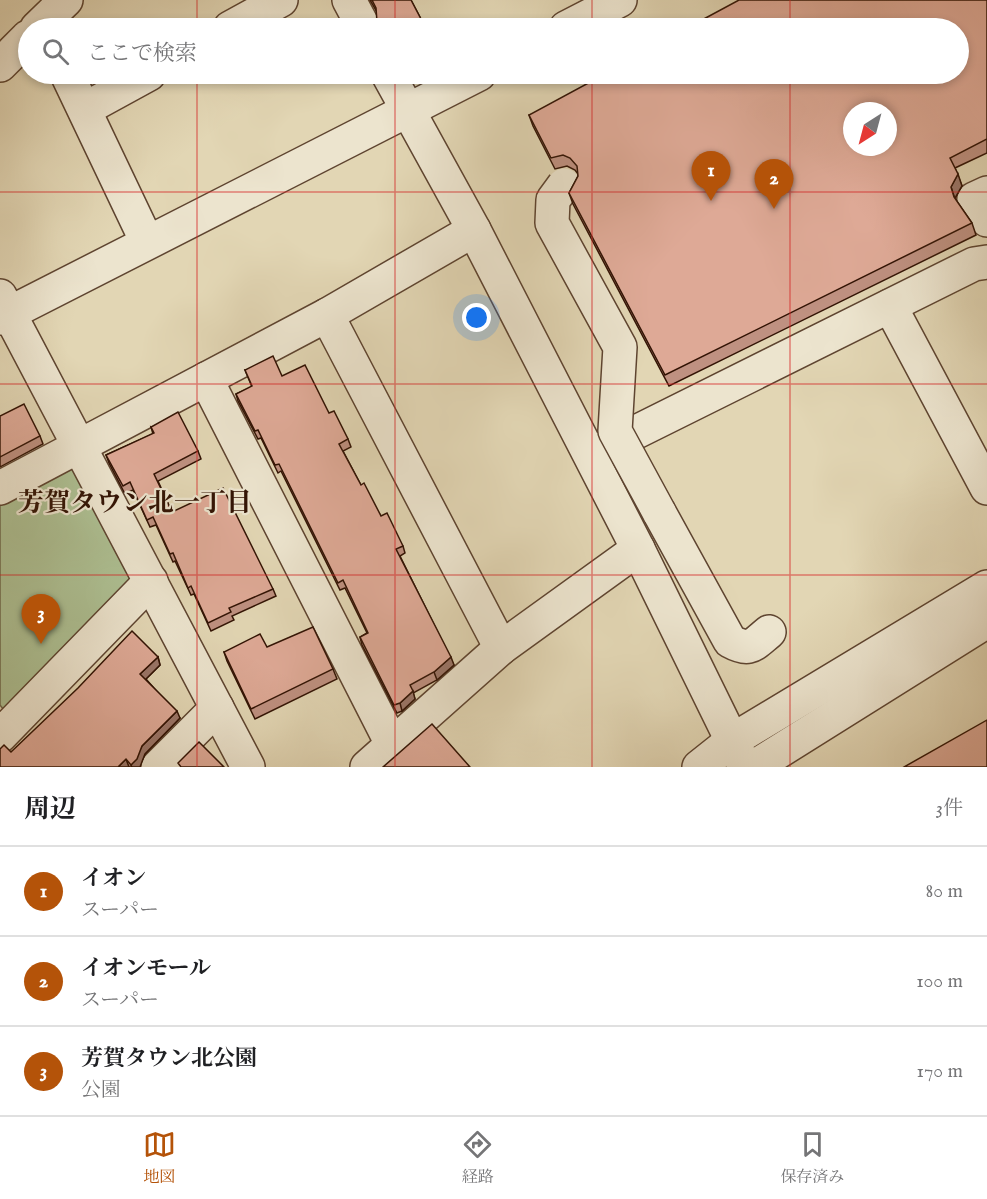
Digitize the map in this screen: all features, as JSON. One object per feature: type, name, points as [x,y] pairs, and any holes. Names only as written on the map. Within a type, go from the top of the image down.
[{"type":"street","points":[[49,18],[66,0]]},
{"type":"street","points":[[248,18],[281,0]]},
{"type":"street","points":[[349,0],[359,18]]},
{"type":"street","points":[[585,18],[620,0]]},
{"type":"street","points":[[0,65],[18,48]]},
{"type":"street","points":[[72,84],[147,242]]},
{"type":"street","points":[[85,109],[131,84]]},
{"type":"street","points":[[393,84],[474,230],[638,549],[739,754]]},
{"type":"street","points":[[248,767],[81,446],[4,309],[147,242],[460,84]]},
{"type":"street","points":[[564,185],[554,200],[552,223],[620,347],[615,431],[730,641],[742,648],[749,647],[769,632]]},
{"type":"street","points":[[987,193],[975,199],[987,220]]},
{"type":"street","points":[[0,488],[327,315],[474,230]]},
{"type":"street","points":[[590,455],[974,264],[987,262]]},
{"type":"street","points":[[890,306],[987,488]]},
{"type":"street","points":[[327,315],[501,648]]},
{"type":"street","points":[[206,379],[392,744]]},
{"type":"street","points":[[366,767],[501,648],[638,549]]},
{"type":"street","points":[[3,725],[152,581]]},
{"type":"street","points":[[699,767],[739,754],[987,587]]},
{"type":"street","points":[[754,767],[987,621]]},
{"type":"street","points":[[158,767],[217,708]]},
{"type":"green space","points":[[78,454],[141,583],[10,718],[0,705],[0,496]]},
{"type":"building","points":[[372,0],[411,0],[420,18],[377,18],[376,8]]},
{"type":"building","points":[[739,0],[987,0],[987,139],[950,158],[958,174],[951,187],[954,197],[972,223],[665,375],[569,193],[578,176],[577,166],[570,158],[563,155],[551,158],[529,115],[586,84],[969,84],[969,18],[706,18]]},
{"type":"building","points":[[273,356],[282,376],[305,365],[329,413],[334,411],[348,439],[339,444],[361,485],[364,483],[381,516],[387,513],[403,546],[396,549],[451,657],[434,672],[410,685],[413,691],[400,703],[394,705],[360,637],[368,633],[343,580],[338,583],[279,464],[275,465],[258,430],[255,431],[236,394],[252,386],[245,370]]},
{"type":"building","points":[[24,404],[40,436],[0,457],[0,416]]},
{"type":"building","points":[[178,412],[198,451],[154,474],[172,512],[223,488],[273,589],[229,608],[231,612],[208,623],[191,586],[188,588],[173,553],[170,554],[153,517],[147,520],[130,482],[123,486],[106,455],[154,433],[151,427]]},
{"type":"building","points":[[313,627],[333,669],[251,709],[224,652],[260,634],[267,647]]},
{"type":"building","points":[[132,631],[158,657],[140,674],[177,711],[142,746],[137,759],[131,765],[126,759],[118,767],[0,767],[0,749],[4,745],[11,752],[78,688]]},
{"type":"building","points":[[987,720],[987,767],[904,767]]},
{"type":"building","points":[[432,724],[470,767],[383,767]]},
{"type":"building","points":[[199,742],[224,767],[181,767],[178,763]]},
{"type":"place","name":"イオン","points":[[711,201]]},
{"type":"place","name":"イオンモール","points":[[774,209]]},
{"type":"place","name":"芳賀タウン北公園","points":[[41,644]]},
{"type":"district","name":"芳賀タウン北一丁目","points":[[135,502]]}]
